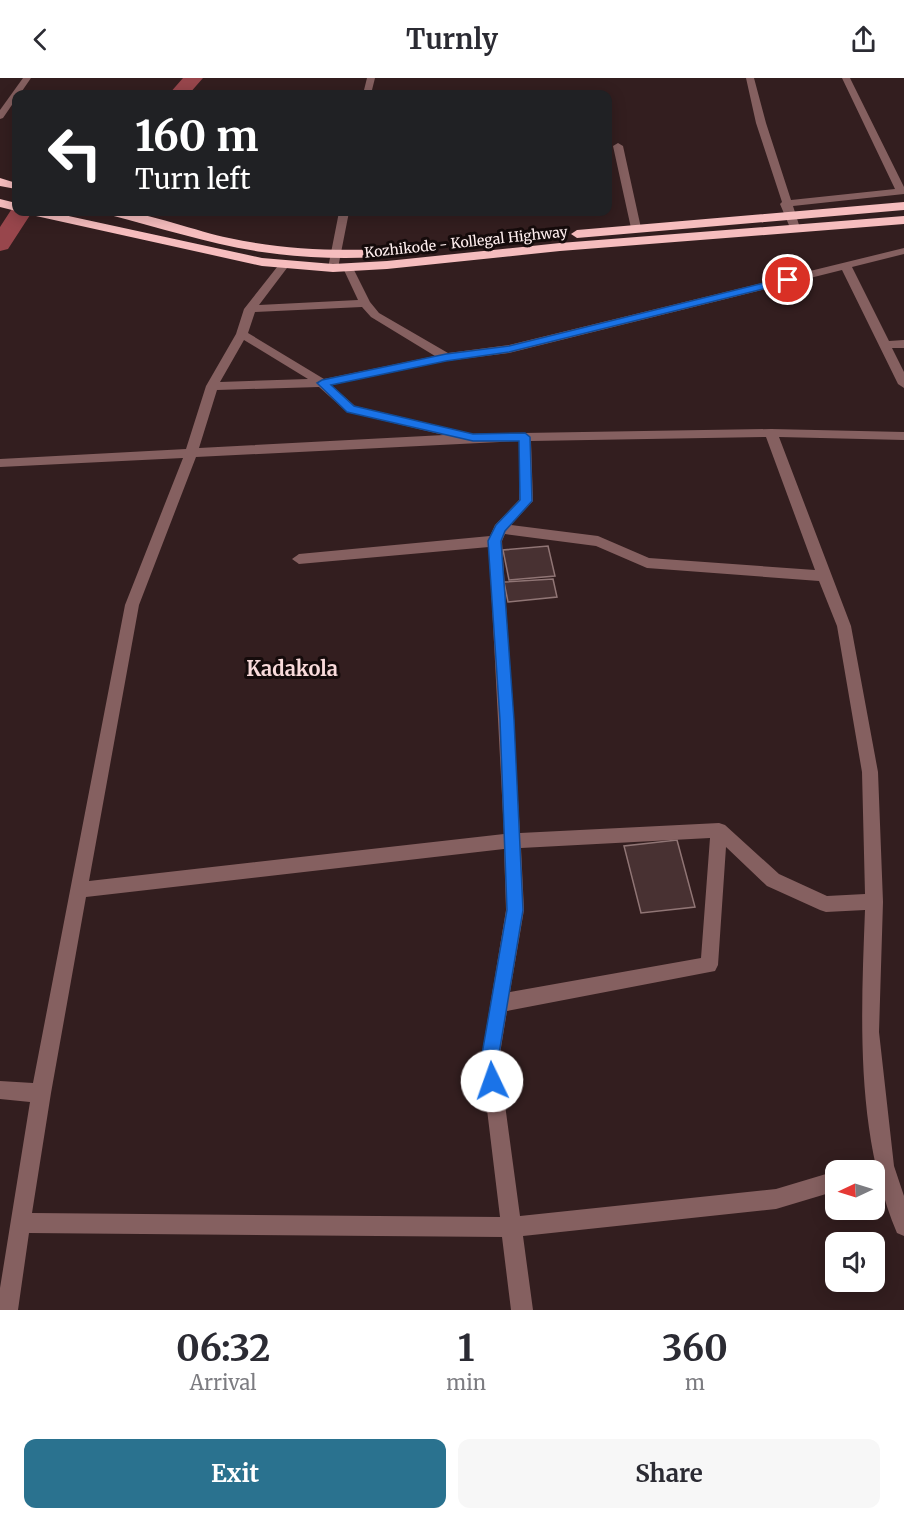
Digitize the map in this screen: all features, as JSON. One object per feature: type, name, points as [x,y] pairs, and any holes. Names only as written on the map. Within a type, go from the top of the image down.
[{"type":"highway","name":"Kozhikode - Kollegal Highway","points":[[130,216],[244,245],[293,252],[336,254],[427,250],[788,209],[904,206]]},
{"type":"highway","name":"Kozhikode - Kollegal Highway","points":[[55,216],[262,262],[333,268],[904,220]]},
{"type":"street","points":[[750,78],[760,123],[795,228]]},
{"type":"street","points":[[788,209],[902,191],[846,78]]},
{"type":"street","points":[[0,117],[12,100]]},
{"type":"street","points":[[618,146],[636,228]]},
{"type":"street","points":[[333,268],[343,216]]},
{"type":"street","points":[[212,386],[322,383],[446,357],[509,349],[904,251]]},
{"type":"street","points":[[7,1310],[41,1093],[132,605],[190,453],[212,386],[242,334],[250,309],[285,264]]},
{"type":"street","points":[[846,266],[904,384]]},
{"type":"street","points":[[348,268],[365,303],[375,315],[446,357]]},
{"type":"street","points":[[250,309],[365,303]]},
{"type":"street","points":[[242,334],[322,383],[351,409],[473,438]]},
{"type":"street","points":[[884,345],[904,344]]},
{"type":"street","points":[[0,463],[473,438],[771,433],[904,436]]},
{"type":"street","points":[[771,433],[844,626],[870,772],[874,902],[870,1032],[878,1160]]},
{"type":"street","points":[[522,1310],[490,1060],[515,910],[497,535],[526,501],[525,437]]},
{"type":"street","points":[[299,559],[497,535],[598,541],[647,563],[824,576]]},
{"type":"street","points":[[79,890],[512,841],[719,830],[773,880],[826,904],[874,902]]},
{"type":"street","points":[[500,1003],[709,965],[719,830]]},
{"type":"street","points":[[0,1090],[41,1093]]},
{"type":"street","points":[[21,1224],[512,1227],[777,1199],[825,1184]]},
{"type":"street","points":[[885,1184],[904,1226]]},
{"type":"building","points":[[548,546],[555,576],[509,580],[503,550]]},
{"type":"building","points":[[553,579],[557,597],[508,602],[504,582]]},
{"type":"building","points":[[677,840],[695,907],[641,913],[624,846]]},
{"type":"waterway","points":[[182,90],[193,78]]},
{"type":"waterway","points":[[0,244],[18,216]]},
{"type":"district","name":"Kadakola","points":[[292,668]]},
{"type":"route","points":[[492,1081],[490,1060],[515,910],[507,720],[495,541],[500,528],[526,501],[525,437],[473,438],[351,409],[322,383],[446,357],[509,349],[788,280]]}]
